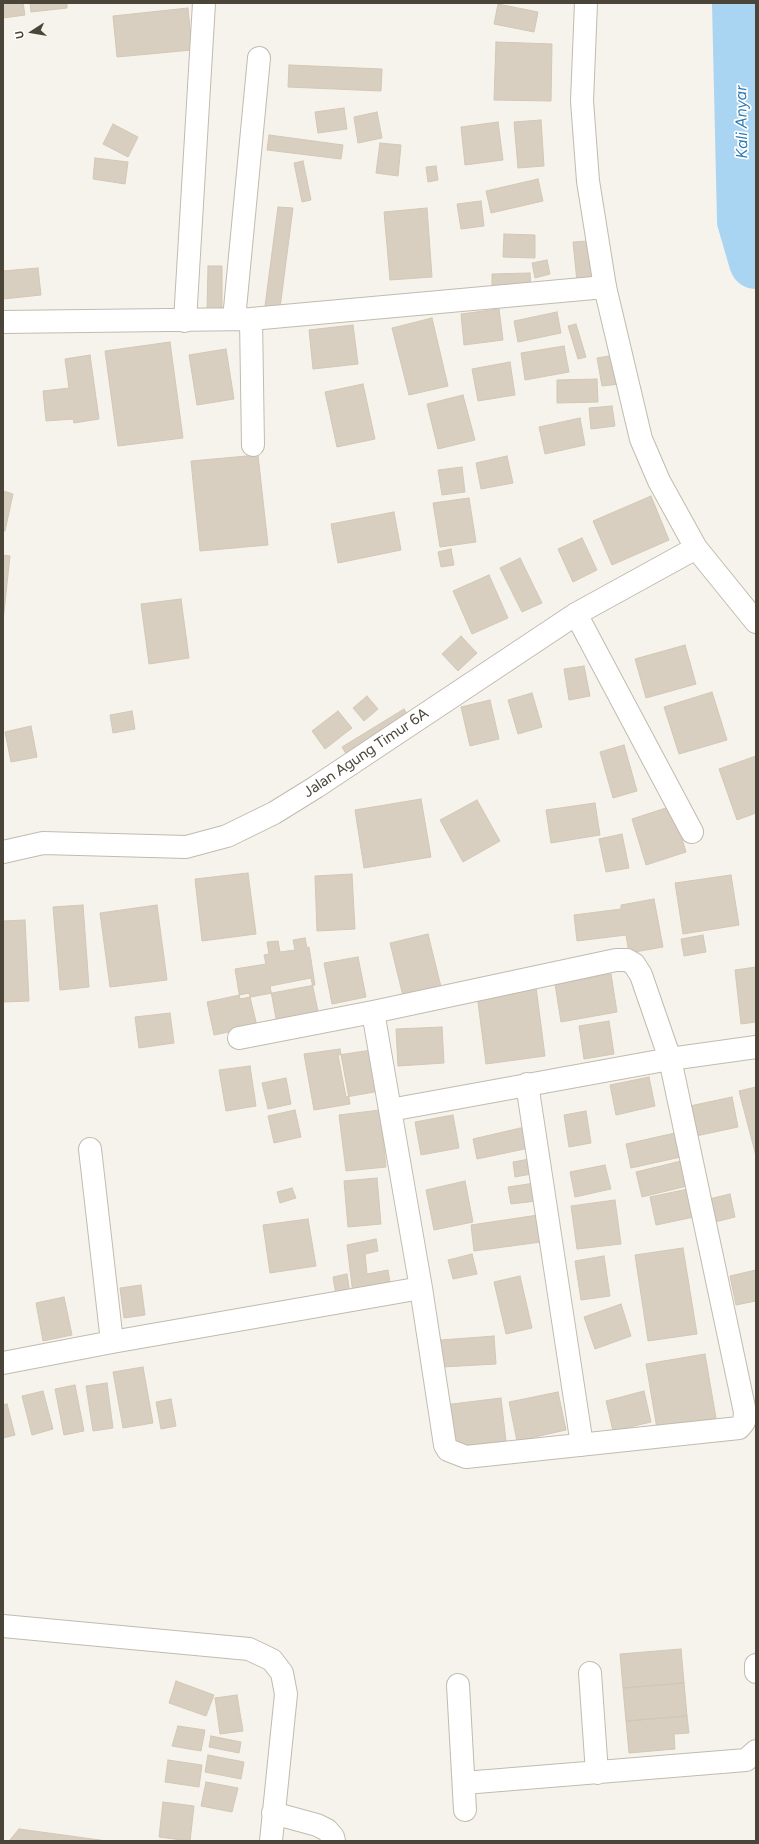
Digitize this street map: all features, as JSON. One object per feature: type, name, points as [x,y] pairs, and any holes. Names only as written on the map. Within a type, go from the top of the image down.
[{"type":"street","points":[[185,321],[204,3]]},
{"type":"street","points":[[586,3],[582,101],[588,181],[605,287],[641,439],[659,481],[696,548],[756,622]]},
{"type":"street","points":[[253,445],[242,319],[259,58]]},
{"type":"street","points":[[3,322],[185,321],[242,319],[605,287]]},
{"type":"street","name":"Jalan Agung Timur 6A","points":[[3,852],[43,843],[186,847],[227,836],[274,814],[576,614],[696,548]]},
{"type":"street","points":[[576,614],[692,832]]},
{"type":"street","points":[[238,1038],[373,1012],[616,960],[627,960],[634,964],[638,969],[670,1059],[745,1412],[744,1422],[748,1427]]},
{"type":"street","points":[[373,1012],[421,1288],[445,1445],[448,1450],[466,1457],[748,1427]]},
{"type":"street","points":[[390,1110],[670,1059],[756,1047]]},
{"type":"street","points":[[528,1084],[582,1445]]},
{"type":"street","points":[[90,1149],[112,1342]]},
{"type":"street","points":[[3,1363],[112,1342],[421,1288]]},
{"type":"street","points":[[3,1626],[250,1650],[272,1660],[282,1673],[286,1694],[271,1841]]},
{"type":"street","points":[[756,1665],[756,1672]]},
{"type":"street","points":[[590,1673],[596,1773]]},
{"type":"street","points":[[458,1685],[465,1810]]},
{"type":"street","points":[[464,1783],[746,1760],[756,1751]]},
{"type":"street","points":[[273,1813],[317,1825],[327,1830],[333,1837],[334,1841]]},
{"type":"building","points":[[3,3],[23,3],[25,15],[3,18]]},
{"type":"building","points":[[30,3],[67,3],[67,8],[31,12]]},
{"type":"building","points":[[498,4],[538,12],[534,32],[494,24]]},
{"type":"building","points":[[188,8],[192,50],[117,57],[113,16]]},
{"type":"building","points":[[496,42],[552,44],[551,101],[494,100]]},
{"type":"building","points":[[289,65],[382,69],[381,91],[288,87]]},
{"type":"building","points":[[344,108],[347,129],[318,133],[315,112]]},
{"type":"building","points":[[377,112],[382,138],[358,143],[354,117]]},
{"type":"building","points":[[541,120],[544,166],[518,168],[514,122]]},
{"type":"building","points":[[498,122],[503,160],[465,165],[461,127]]},
{"type":"building","points":[[113,124],[138,137],[128,157],[103,144]]},
{"type":"building","points":[[269,135],[343,145],[341,159],[267,150]]},
{"type":"building","points":[[380,143],[401,145],[398,176],[376,173]]},
{"type":"building","points":[[95,158],[128,162],[125,184],[93,179]]},
{"type":"building","points":[[303,161],[311,200],[302,202],[294,163]]},
{"type":"building","points":[[436,166],[438,180],[428,182],[426,167]]},
{"type":"building","points":[[538,179],[543,201],[491,213],[486,191]]},
{"type":"building","points":[[481,201],[484,226],[461,229],[457,204]]},
{"type":"building","points":[[278,207],[293,208],[280,308],[265,306]]},
{"type":"building","points":[[427,208],[432,277],[390,280],[384,212]]},
{"type":"building","points":[[504,234],[535,235],[535,258],[503,257]]},
{"type":"building","points":[[589,241],[592,280],[577,282],[573,242]]},
{"type":"building","points":[[547,260],[550,274],[535,278],[532,263]]},
{"type":"building","points":[[208,266],[222,266],[222,311],[207,311]]},
{"type":"building","points":[[38,268],[41,295],[3,299],[3,271]]},
{"type":"building","points":[[530,273],[531,291],[492,292],[492,274]]},
{"type":"building","points":[[499,309],[503,340],[464,345],[461,314]]},
{"type":"building","points":[[557,312],[561,333],[518,342],[514,321]]},
{"type":"building","points":[[432,318],[448,386],[409,395],[392,328]]},
{"type":"building","points":[[576,324],[586,357],[578,359],[568,326]]},
{"type":"building","points":[[353,325],[358,364],[313,369],[309,330]]},
{"type":"building","points":[[170,342],[183,438],[118,446],[105,351]]},
{"type":"building","points":[[564,346],[569,372],[525,380],[521,353]]},
{"type":"building","points":[[226,349],[234,399],[197,405],[189,355]]},
{"type":"building","points":[[90,355],[99,419],[74,423],[73,419],[46,421],[43,391],[69,388],[65,359]]},
{"type":"building","points":[[615,355],[620,384],[602,386],[597,358]]},
{"type":"building","points":[[510,362],[515,395],[478,401],[472,369]]},
{"type":"building","points":[[597,379],[598,402],[557,403],[557,380]]},
{"type":"building","points":[[363,384],[375,439],[337,447],[325,392]]},
{"type":"building","points":[[463,395],[475,440],[438,449],[427,404]]},
{"type":"building","points":[[612,406],[615,426],[591,429],[589,408]]},
{"type":"building","points":[[580,418],[585,445],[545,454],[539,427]]},
{"type":"building","points":[[258,455],[268,545],[200,551],[191,461]]},
{"type":"building","points":[[507,456],[513,483],[481,489],[476,463]]},
{"type":"building","points":[[462,467],[465,492],[442,495],[438,470]]},
{"type":"building","points":[[3,491],[13,494],[5,531],[3,531]]},
{"type":"building","points":[[651,496],[669,540],[612,565],[593,521]]},
{"type":"building","points":[[469,498],[476,542],[440,547],[433,503]]},
{"type":"building","points":[[394,512],[401,550],[338,563],[331,524]]},
{"type":"building","points":[[582,538],[597,570],[573,582],[558,549]]},
{"type":"building","points":[[451,549],[454,565],[441,567],[438,552]]},
{"type":"building","points":[[3,555],[10,556],[3,621]]},
{"type":"building","points":[[520,558],[542,603],[522,612],[500,568]]},
{"type":"building","points":[[489,575],[508,618],[472,634],[453,591]]},
{"type":"building","points":[[181,599],[189,658],[149,664],[141,604]]},
{"type":"building","points":[[461,636],[477,653],[458,671],[442,654]]},
{"type":"building","points":[[685,645],[696,684],[646,698],[635,659]]},
{"type":"building","points":[[584,666],[590,696],[569,700],[564,669]]},
{"type":"building","points":[[712,692],[727,740],[679,754],[664,707]]},
{"type":"building","points":[[532,693],[542,727],[518,734],[508,700]]},
{"type":"building","points":[[367,696],[378,709],[364,721],[353,708]]},
{"type":"building","points":[[490,700],[499,739],[470,746],[461,707]]},
{"type":"building","points":[[404,709],[410,719],[348,757],[342,747]]},
{"type":"building","points":[[132,711],[135,729],[113,733],[110,715]]},
{"type":"building","points":[[338,711],[352,728],[325,749],[312,731]]},
{"type":"building","points":[[31,726],[37,757],[11,762],[5,732]]},
{"type":"building","points":[[624,745],[637,791],[613,798],[600,752]]},
{"type":"building","points":[[756,756],[756,813],[737,820],[719,769]]},
{"type":"building","points":[[421,799],[431,857],[364,868],[355,810]]},
{"type":"building","points":[[477,800],[500,841],[463,862],[440,820]]},
{"type":"building","points":[[595,803],[600,835],[551,843],[546,810]]},
{"type":"building","points":[[672,806],[686,852],[646,865],[632,819]]},
{"type":"building","points":[[622,834],[629,868],[606,872],[599,839]]},
{"type":"building","points":[[248,873],[256,934],[202,941],[195,879]]},
{"type":"building","points":[[352,874],[355,929],[317,931],[315,876]]},
{"type":"building","points":[[731,875],[739,925],[683,934],[675,883]]},
{"type":"building","points":[[654,899],[663,947],[629,953],[626,935],[577,941],[574,915],[621,909],[621,905]]},
{"type":"building","points":[[83,905],[89,987],[60,990],[53,907]]},
{"type":"building","points":[[157,905],[167,980],[110,987],[100,913]]},
{"type":"building","points":[[25,920],[29,1001],[3,1002],[3,921]]},
{"type":"building","points":[[428,934],[441,987],[403,996],[390,943]]},
{"type":"building","points":[[703,935],[706,952],[684,956],[681,939]]},
{"type":"building","points":[[305,938],[307,948],[309,947],[315,985],[240,999],[235,969],[266,964],[264,955],[269,954],[267,942],[278,941],[280,952],[295,950],[293,940]]},
{"type":"building","points":[[358,957],[366,997],[332,1004],[324,963]]},
{"type":"building","points":[[756,967],[756,1022],[741,1024],[735,970]]},
{"type":"building","points":[[611,974],[617,1012],[561,1022],[555,984]]},
{"type":"building","points":[[311,978],[319,1016],[277,1024],[270,986]]},
{"type":"building","points":[[536,987],[545,1056],[486,1064],[477,995]]},
{"type":"building","points":[[249,993],[257,1026],[214,1035],[207,1002]]},
{"type":"building","points":[[170,1013],[174,1043],[139,1048],[135,1017]]},
{"type":"building","points":[[609,1021],[614,1054],[584,1059],[579,1026]]},
{"type":"building","points":[[442,1027],[444,1063],[398,1066],[396,1029]]},
{"type":"building","points":[[340,1049],[350,1104],[314,1110],[304,1054]]},
{"type":"building","points":[[372,1050],[380,1091],[346,1097],[338,1055]]},
{"type":"building","points":[[250,1066],[256,1106],[226,1111],[219,1070]]},
{"type":"building","points":[[649,1077],[655,1106],[616,1115],[610,1085]]},
{"type":"building","points":[[286,1078],[291,1104],[268,1109],[262,1083]]},
{"type":"building","points":[[756,1087],[756,1156],[739,1091]]},
{"type":"building","points":[[732,1097],[738,1127],[696,1136],[690,1106]]},
{"type":"building","points":[[295,1110],[301,1137],[274,1143],[268,1116]]},
{"type":"building","points":[[380,1110],[386,1167],[346,1171],[339,1115]]},
{"type":"building","points":[[586,1111],[591,1143],[569,1147],[564,1115]]},
{"type":"building","points":[[453,1115],[459,1148],[421,1155],[415,1122]]},
{"type":"building","points":[[529,1126],[534,1147],[477,1159],[473,1139]]},
{"type":"building","points":[[675,1133],[681,1157],[631,1168],[626,1144]]},
{"type":"building","points":[[535,1158],[537,1173],[515,1177],[513,1162]]},
{"type":"building","points":[[681,1161],[687,1186],[642,1197],[636,1172]]},
{"type":"building","points":[[605,1165],[611,1189],[575,1197],[570,1172]]},
{"type":"building","points":[[377,1178],[381,1224],[348,1227],[344,1181]]},
{"type":"building","points":[[465,1181],[473,1222],[434,1230],[426,1190]]},
{"type":"building","points":[[535,1183],[537,1201],[511,1204],[508,1187]]},
{"type":"building","points":[[292,1188],[296,1198],[280,1203],[277,1192]]},
{"type":"building","points":[[688,1189],[694,1217],[656,1225],[650,1197]]},
{"type":"building","points":[[730,1194],[735,1217],[715,1222],[709,1199]]},
{"type":"building","points":[[615,1200],[621,1244],[577,1249],[571,1206]]},
{"type":"building","points":[[538,1215],[541,1242],[474,1251],[471,1225]]},
{"type":"building","points":[[308,1219],[316,1266],[270,1273],[263,1225]]},
{"type":"building","points":[[376,1239],[378,1251],[365,1254],[367,1274],[388,1270],[391,1288],[353,1294],[347,1245]]},
{"type":"building","points":[[683,1248],[697,1334],[648,1341],[635,1255]]},
{"type":"building","points":[[472,1254],[477,1274],[453,1279],[448,1260]]},
{"type":"building","points":[[604,1256],[610,1296],[581,1300],[575,1261]]},
{"type":"building","points":[[756,1270],[756,1301],[736,1305],[730,1276]]},
{"type":"building","points":[[347,1274],[351,1300],[337,1301],[333,1277]]},
{"type":"building","points":[[520,1276],[532,1328],[506,1334],[494,1282]]},
{"type":"building","points":[[141,1285],[145,1315],[124,1318],[120,1288]]},
{"type":"building","points":[[64,1297],[72,1335],[43,1341],[36,1303]]},
{"type":"building","points":[[621,1304],[631,1336],[595,1349],[584,1317]]},
{"type":"building","points":[[494,1336],[496,1364],[442,1367],[441,1340]]},
{"type":"building","points":[[705,1354],[716,1418],[657,1429],[646,1364]]},
{"type":"building","points":[[143,1367],[153,1423],[123,1428],[113,1372]]},
{"type":"building","points":[[107,1383],[113,1428],[93,1431],[86,1386]]},
{"type":"building","points":[[75,1385],[84,1431],[64,1435],[55,1389]]},
{"type":"building","points":[[43,1391],[53,1429],[32,1435],[22,1396]]},
{"type":"building","points":[[644,1391],[651,1422],[613,1431],[606,1401]]},
{"type":"building","points":[[558,1392],[566,1430],[517,1441],[509,1402]]},
{"type":"building","points":[[501,1398],[506,1441],[449,1448],[444,1405]]},
{"type":"building","points":[[171,1399],[176,1426],[161,1429],[156,1402]]},
{"type":"building","points":[[7,1404],[15,1435],[3,1438],[3,1405]]},
{"type":"building","points":[[681,1649],[684,1683],[623,1688],[620,1654]]},
{"type":"building","points":[[176,1681],[214,1695],[206,1716],[169,1703]]},
{"type":"building","points":[[684,1683],[687,1716],[626,1721],[623,1688]]},
{"type":"building","points":[[237,1695],[243,1731],[220,1734],[215,1698]]},
{"type":"building","points":[[687,1716],[689,1733],[674,1734],[675,1749],[629,1753],[626,1721]]},
{"type":"building","points":[[178,1726],[205,1730],[201,1751],[172,1746]]},
{"type":"building","points":[[211,1736],[241,1742],[239,1753],[209,1747]]},
{"type":"building","points":[[208,1755],[244,1762],[241,1779],[205,1772]]},
{"type":"building","points":[[168,1760],[202,1765],[199,1787],[165,1782]]},
{"type":"building","points":[[206,1782],[238,1788],[232,1812],[201,1806]]},
{"type":"building","points":[[163,1802],[194,1806],[190,1841],[159,1837]]},
{"type":"building","points":[[19,1829],[107,1841],[9,1841]]},
{"type":"waterway","name":"Kali Anyar","points":[[739,3],[744,221],[756,262]]}]
